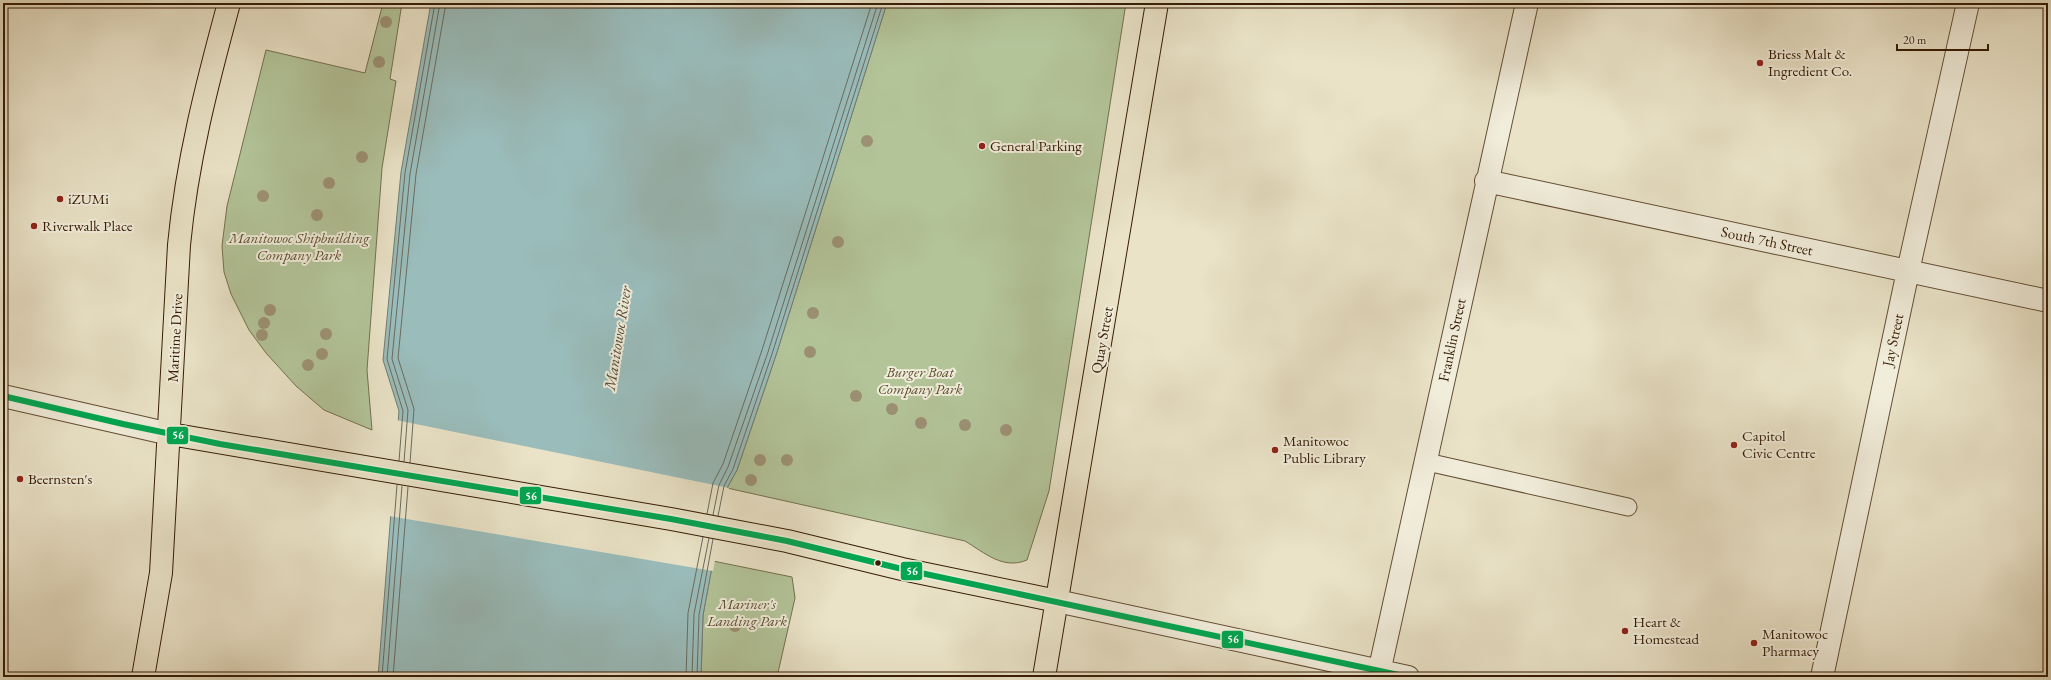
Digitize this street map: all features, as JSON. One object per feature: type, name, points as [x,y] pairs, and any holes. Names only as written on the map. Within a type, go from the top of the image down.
[{"type":"main road","name":"Maritime Drive","points":[[143,677],[161,573],[170,434],[179,245],[186,180],[198,120],[229,3]]},
{"type":"main road","name":"Quay Street","points":[[1044,677],[1157,3]]},
{"type":"main road","points":[[170,434],[671,519],[787,541],[902,569],[1057,601]]},
{"type":"street","name":"Franklin Street","points":[[1378,674],[1426,462],[1486,181],[1527,3]]},
{"type":"street","name":"Jay Street","points":[[1822,677],[1908,271],[1968,3]]},
{"type":"street","name":"South 7th Street","points":[[1486,181],[2048,301]]},
{"type":"street","points":[[3,396],[170,434]]},
{"type":"street","points":[[1057,601],[1378,674],[1408,677]]},
{"type":"lane","points":[[1426,462],[1628,507]]},
{"type":"green space","name":"Manitowoc Shipbuilding Company Park","points":[[383,3],[402,3],[390,79],[396,81],[382,168],[367,370],[372,430],[324,410],[296,386],[266,353],[249,330],[231,294],[224,272],[222,246],[227,206],[266,50],[365,73]]},
{"type":"green space","name":"Burger Boat Company Park","points":[[887,3],[1126,3],[1049,491],[1027,560],[1018,563],[1002,562],[994,559],[965,541],[727,488],[737,470],[776,355]]},
{"type":"green space","name":"Mariner's Landing Park","points":[[713,561],[792,577],[795,598],[777,677],[701,677],[703,615]]},
{"type":"water","name":"Manitowoc River","points":[[431,3],[887,3],[776,355],[737,470],[727,488],[703,615],[701,677],[378,677],[399,411],[383,360],[401,172]]},
{"type":"pier","points":[[396,420],[729,488],[713,571],[389,516]]},
{"type":"transit line","name":"56","points":[[3,396],[123,424],[220,444],[671,519],[787,541],[902,569],[1408,677]]},
{"type":"place","name":"Briess Malt & Ingredient Co.","points":[[1760,63]]},
{"type":"place","name":"General Parking","points":[[982,146]]},
{"type":"place","name":"iZUMi","points":[[60,199]]},
{"type":"place","name":"Riverwalk Place","points":[[34,226]]},
{"type":"place","name":"Capitol Civic Centre","points":[[1734,445]]},
{"type":"place","name":"Manitowoc Public Library","points":[[1275,450]]},
{"type":"place","name":"Beernsten's","points":[[20,479]]},
{"type":"place","name":"Heart & Homestead","points":[[1625,631]]},
{"type":"place","name":"Manitowoc Pharmacy","points":[[1754,643]]}]
